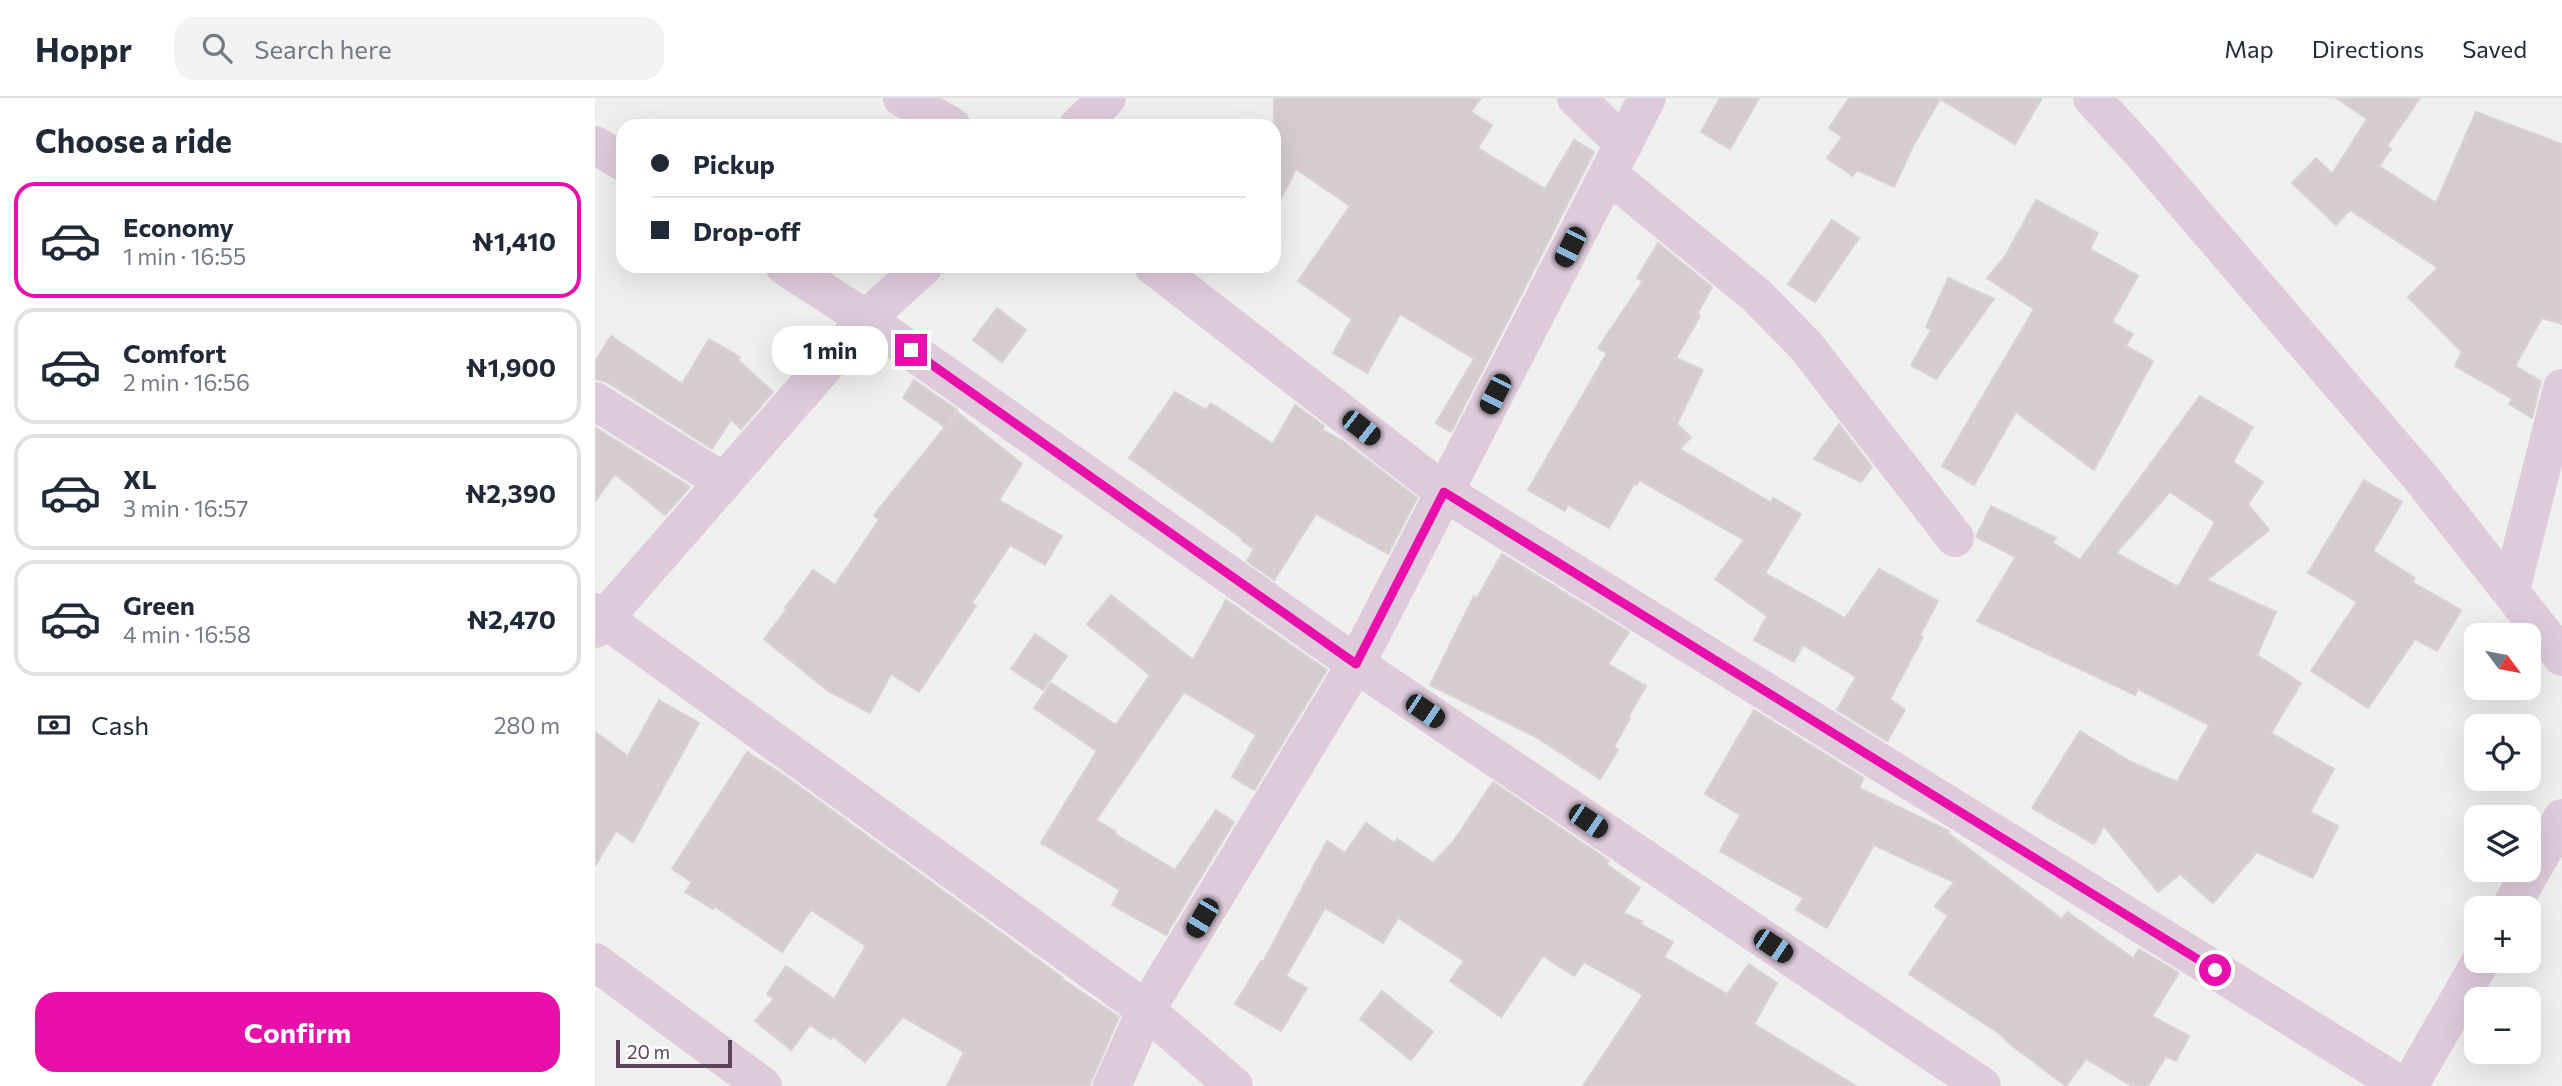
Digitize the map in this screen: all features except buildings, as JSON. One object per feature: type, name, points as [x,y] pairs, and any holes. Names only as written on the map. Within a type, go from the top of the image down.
[{"type":"street","points":[[902,98],[940,119]]},
{"type":"street","points":[[1084,119],[1107,98]]},
{"type":"street","points":[[1576,98],[1616,159],[1806,346],[1955,538]]},
{"type":"street","points":[[1112,1086],[1146,1010],[1356,664],[1647,98]]},
{"type":"street","points":[[2092,98],[2421,478],[2562,657]]},
{"type":"street","points":[[595,145],[616,158]]},
{"type":"street","points":[[795,273],[866,319],[1356,664],[1982,1086]]},
{"type":"street","points":[[917,273],[866,319],[724,482],[598,620],[1146,1010],[1234,1086]]},
{"type":"street","points":[[1162,273],[1444,492],[2402,1086]]},
{"type":"street","points":[[2511,590],[2562,388]]},
{"type":"street","points":[[595,401],[724,482]]},
{"type":"street","points":[[2517,896],[2562,818]]},
{"type":"street","points":[[595,962],[721,1073],[763,1086]]},
{"type":"street","points":[[2409,1086],[2474,973]]},
{"type":"route","points":[[911,350],[1356,664],[1444,492],[2215,970]]}]
